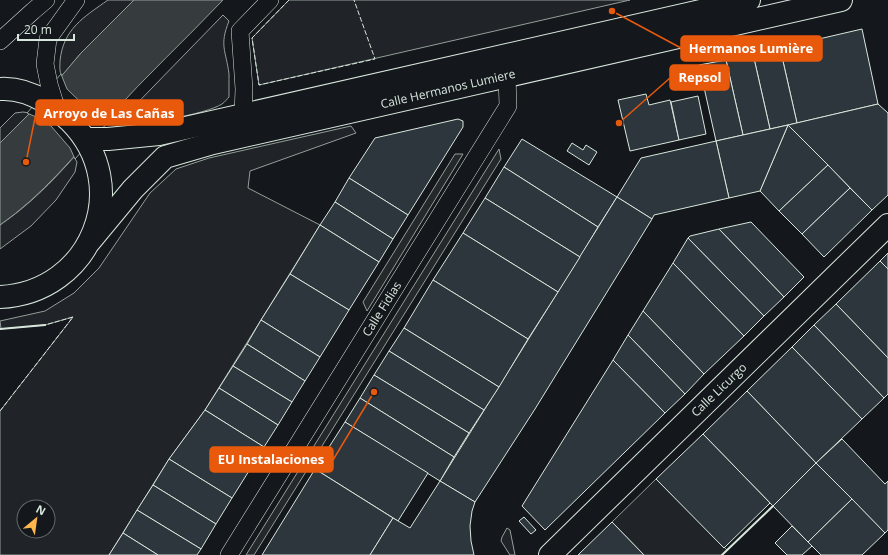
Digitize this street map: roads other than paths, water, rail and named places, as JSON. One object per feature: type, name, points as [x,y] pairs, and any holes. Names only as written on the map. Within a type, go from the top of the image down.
[{"type":"main road","name":"Calle Hermanos Lumiere","points":[[90,241],[132,189],[165,157],[749,0]]},
{"type":"main road","name":"Calle Hermanos Lumiere","points":[[92,142],[159,134],[243,116],[841,0]]},
{"type":"main road","points":[[0,89],[20,91],[43,90],[56,107],[92,142],[102,187],[100,212],[90,241],[77,260],[58,278],[43,286],[9,297],[0,297]]},
{"type":"main road","name":"Calle Licurgo","points":[[550,555],[888,225]]},
{"type":"street","points":[[0,41],[46,0]]},
{"type":"street","points":[[43,90],[48,39],[76,0]]},
{"type":"street","points":[[243,116],[244,89],[240,32],[270,0]]},
{"type":"street","name":"Calle Fidias","points":[[229,555],[508,106],[504,66]]},
{"type":"place","name":"Hermanos Lumière","points":[[612,11]]},
{"type":"place","name":"Repsol","points":[[619,123]]},
{"type":"place","name":"Arroyo de Las Cañas","points":[[26,162]]},
{"type":"place","name":"EU Instalaciones","points":[[374,392]]}]
